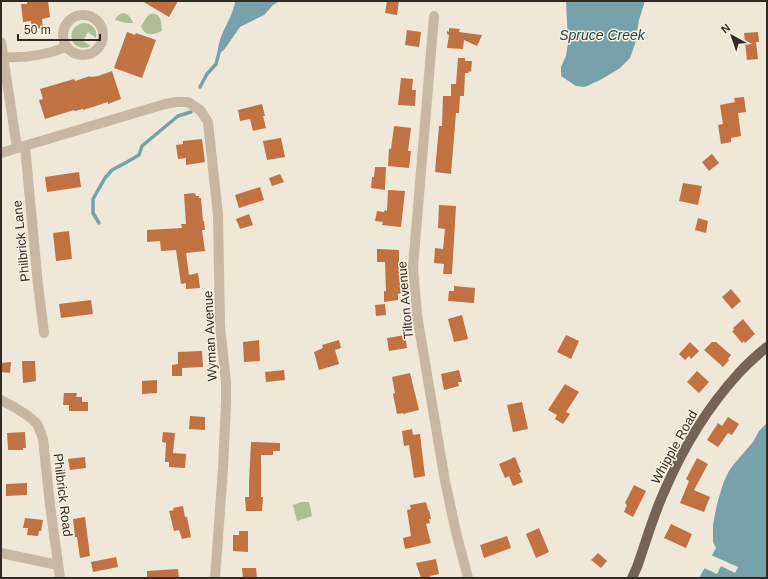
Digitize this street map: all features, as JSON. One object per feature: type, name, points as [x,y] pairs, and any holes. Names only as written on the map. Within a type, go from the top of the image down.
[{"type":"main road","name":"Whipple Road","points":[[632,578],[664,492],[685,448],[726,388],[748,364],[767,347]]},
{"type":"street","points":[[80,16],[88,16],[100,24],[103,34],[102,42],[98,49],[93,53],[87,55],[77,55],[66,47],[63,32],[71,20],[80,16]]},
{"type":"street","name":"Tilton Avenue","points":[[434,16],[413,267],[417,315],[445,481],[468,578]]},
{"type":"street","name":"Philbrick Lane","points":[[1,42],[2,55],[21,147],[44,333]]},
{"type":"street","points":[[2,55],[14,58],[53,52],[66,47]]},
{"type":"street","name":"Wyman Avenue","points":[[21,147],[176,102],[188,102],[200,110],[208,122],[218,215],[220,325],[226,402],[215,578]]},
{"type":"street","points":[[1,153],[21,147]]},
{"type":"street","name":"Philbrick Road","points":[[1,400],[31,418],[39,428],[43,439],[60,578]]},
{"type":"street","points":[[1,553],[58,565]]},
{"type":"green space","points":[[123,13],[130,16],[133,23],[115,20],[117,16]]},
{"type":"green space","points":[[150,14],[159,16],[162,31],[150,34],[143,30],[141,26]]},
{"type":"green space","points":[[83,23],[89,24],[95,29],[96,32],[96,38],[88,32],[83,41],[91,46],[84,48],[78,47],[74,44],[71,35],[77,26]]},
{"type":"green space","points":[[302,502],[309,502],[312,516],[297,521],[293,505]]},
{"type":"water","points":[[235,1],[280,1],[273,5],[264,15],[240,27],[224,50],[218,52],[220,39],[232,14]]},
{"type":"water","name":"Spruce Creek","points":[[566,1],[645,1],[639,20],[635,44],[630,58],[620,68],[585,87],[576,86],[561,76],[561,67],[566,56],[568,43]]},
{"type":"water","points":[[767,423],[767,578],[699,578],[716,548],[713,542],[713,525],[717,504],[724,481],[734,464],[753,442],[759,431]]},
{"type":"pier","points":[[713,548],[711,555],[738,567],[735,573],[721,566],[717,574],[704,568]]},
{"type":"building","points":[[27,1],[48,1],[50,17],[42,19],[43,28],[32,29],[31,21],[23,22],[21,4],[27,4]]},
{"type":"building","points":[[142,1],[178,1],[169,17]]},
{"type":"building","points":[[387,1],[399,1],[397,15],[385,13]]},
{"type":"building","points":[[449,28],[460,29],[459,32],[482,35],[477,46],[464,40],[463,49],[447,48],[449,35],[447,34],[447,31],[449,32]]},
{"type":"building","points":[[407,30],[421,32],[419,47],[405,45]]},
{"type":"building","points":[[127,32],[135,35],[136,33],[156,40],[142,78],[114,68]]},
{"type":"building","points":[[758,32],[759,42],[756,42],[758,59],[747,60],[744,33]]},
{"type":"building","points":[[458,58],[465,58],[465,61],[472,61],[471,72],[469,71],[468,73],[465,73],[464,96],[460,96],[459,113],[456,113],[451,174],[435,172],[439,126],[442,126],[443,96],[451,96],[451,84],[456,84]]},
{"type":"building","points":[[112,71],[121,99],[108,104],[108,102],[83,110],[74,110],[45,119],[39,100],[43,99],[40,89],[74,79],[75,81],[90,76],[98,76]]},
{"type":"building","points":[[401,78],[413,79],[412,90],[416,90],[415,106],[398,105]]},
{"type":"building","points":[[744,97],[746,112],[738,113],[741,136],[731,138],[731,142],[721,144],[718,125],[723,124],[720,105],[735,102],[734,98]]},
{"type":"building","points":[[262,104],[266,128],[253,131],[250,119],[240,121],[238,110]]},
{"type":"building","points":[[394,126],[411,128],[408,151],[411,151],[409,168],[388,166],[389,149],[391,149]]},
{"type":"building","points":[[281,138],[285,157],[267,160],[263,141]]},
{"type":"building","points":[[202,139],[205,162],[186,165],[186,158],[178,159],[176,145],[183,144],[183,141]]},
{"type":"building","points":[[712,154],[719,163],[709,171],[702,162]]},
{"type":"building","points":[[375,167],[386,167],[385,190],[371,188]]},
{"type":"building","points":[[79,172],[81,187],[47,192],[45,177]]},
{"type":"building","points":[[280,174],[284,182],[272,186],[269,178]]},
{"type":"building","points":[[683,183],[702,186],[698,205],[679,201]]},
{"type":"building","points":[[260,187],[264,200],[239,208],[235,195]]},
{"type":"building","points":[[388,190],[405,191],[401,227],[382,225],[383,222],[375,221],[377,211],[387,211]]},
{"type":"building","points":[[195,193],[196,196],[201,198],[205,230],[202,230],[205,251],[186,253],[189,275],[198,273],[200,288],[186,289],[186,283],[181,284],[176,250],[161,251],[160,241],[147,242],[147,230],[182,228],[181,224],[186,224],[184,194]]},
{"type":"building","points":[[439,205],[456,206],[452,274],[443,274],[444,264],[434,263],[435,248],[443,249],[445,229],[438,228]]},
{"type":"building","points":[[249,214],[253,225],[240,229],[236,219]]},
{"type":"building","points":[[698,218],[708,221],[706,233],[695,230]]},
{"type":"building","points":[[69,231],[72,259],[56,261],[53,233]]},
{"type":"building","points":[[377,249],[399,250],[401,293],[398,294],[398,300],[384,302],[384,291],[386,291],[385,262],[377,262]]},
{"type":"building","points":[[454,286],[475,288],[474,303],[448,301],[449,291],[454,291]]},
{"type":"building","points":[[731,289],[741,301],[732,309],[722,297]]},
{"type":"building","points":[[91,300],[93,314],[61,318],[59,304]]},
{"type":"building","points":[[385,304],[386,315],[376,316],[375,305]]},
{"type":"building","points":[[462,315],[468,339],[454,342],[448,319]]},
{"type":"building","points":[[743,319],[755,334],[745,343],[744,341],[742,343],[732,331],[734,330],[733,328]]},
{"type":"building","points":[[405,335],[407,348],[389,351],[387,338]]},
{"type":"building","points":[[566,335],[579,341],[571,359],[557,352]]},
{"type":"building","points":[[259,340],[260,361],[244,362],[243,342]]},
{"type":"building","points":[[339,340],[341,348],[335,350],[339,364],[319,370],[314,352],[323,348],[322,345]]},
{"type":"building","points":[[690,342],[699,351],[691,359],[689,356],[685,360],[679,354]]},
{"type":"building","points":[[712,342],[716,342],[731,355],[723,367],[704,350]]},
{"type":"building","points":[[202,351],[203,367],[182,368],[182,376],[172,376],[172,365],[178,364],[178,352]]},
{"type":"building","points":[[22,361],[35,361],[36,381],[23,383]]},
{"type":"building","points":[[11,362],[10,373],[1,372],[1,363]]},
{"type":"building","points":[[284,370],[285,380],[266,382],[265,372]]},
{"type":"building","points":[[459,370],[462,382],[458,382],[459,386],[444,390],[441,374]]},
{"type":"building","points":[[697,371],[709,382],[699,393],[687,382]]},
{"type":"building","points":[[410,373],[419,410],[397,414],[393,394],[395,393],[392,377]]},
{"type":"building","points":[[157,380],[157,393],[142,394],[142,381]]},
{"type":"building","points":[[565,384],[579,392],[566,412],[570,414],[563,424],[555,419],[557,415],[548,410]]},
{"type":"building","points":[[64,393],[77,393],[76,397],[82,397],[82,402],[88,402],[88,411],[69,411],[69,405],[63,405]]},
{"type":"building","points":[[522,402],[528,429],[513,432],[507,405]]},
{"type":"building","points":[[190,416],[205,417],[205,430],[189,429]]},
{"type":"building","points":[[728,417],[739,424],[732,435],[728,433],[718,447],[707,440],[718,423],[722,426]]},
{"type":"building","points":[[412,429],[413,435],[420,434],[425,476],[414,478],[409,445],[404,446],[402,431]]},
{"type":"building","points":[[25,432],[26,448],[23,448],[23,450],[8,450],[7,433]]},
{"type":"building","points":[[163,432],[175,433],[173,453],[186,454],[185,468],[169,467],[169,462],[165,462],[166,443],[162,442]]},
{"type":"building","points":[[251,442],[280,443],[280,451],[273,451],[273,455],[261,455],[261,497],[263,497],[262,511],[246,511],[245,497],[249,497]]},
{"type":"building","points":[[85,457],[86,468],[70,470],[68,459]]},
{"type":"building","points":[[515,457],[523,482],[513,486],[509,476],[505,478],[499,464]]},
{"type":"building","points":[[697,458],[708,464],[694,490],[710,497],[704,512],[680,503],[689,481],[686,479]]},
{"type":"building","points":[[27,483],[27,495],[6,496],[6,484]]},
{"type":"building","points":[[634,485],[646,491],[633,517],[624,512],[627,505],[625,503]]},
{"type":"building","points":[[426,502],[431,519],[429,519],[430,523],[426,524],[431,543],[405,549],[403,538],[411,536],[407,510],[411,509],[410,505]]},
{"type":"building","points":[[183,506],[191,537],[182,539],[179,530],[174,531],[169,511],[174,510],[173,508]]},
{"type":"building","points":[[85,517],[90,556],[80,558],[77,537],[75,537],[73,519]]},
{"type":"building","points":[[25,518],[43,520],[41,531],[39,531],[38,536],[27,535],[28,528],[23,528]]},
{"type":"building","points":[[671,524],[692,534],[686,548],[664,538]]},
{"type":"building","points":[[539,528],[549,552],[536,558],[526,534]]},
{"type":"building","points":[[239,531],[248,531],[248,552],[233,551],[233,535],[239,535]]},
{"type":"building","points":[[507,536],[511,548],[484,558],[480,545]]},
{"type":"building","points":[[598,553],[607,561],[601,568],[591,560]]},
{"type":"building","points":[[116,557],[118,567],[93,572],[91,562]]},
{"type":"building","points":[[436,559],[439,574],[430,576],[430,578],[421,578],[416,563]]},
{"type":"building","points":[[242,568],[256,568],[257,578],[243,578]]},
{"type":"building","points":[[178,569],[179,578],[147,578],[147,571]]},
{"type":"waterway","points":[[200,87],[207,74],[216,64],[220,49]]},
{"type":"waterway","points":[[99,223],[93,213],[93,199],[105,178],[112,170],[139,155],[142,146],[178,116],[191,112]]}]
